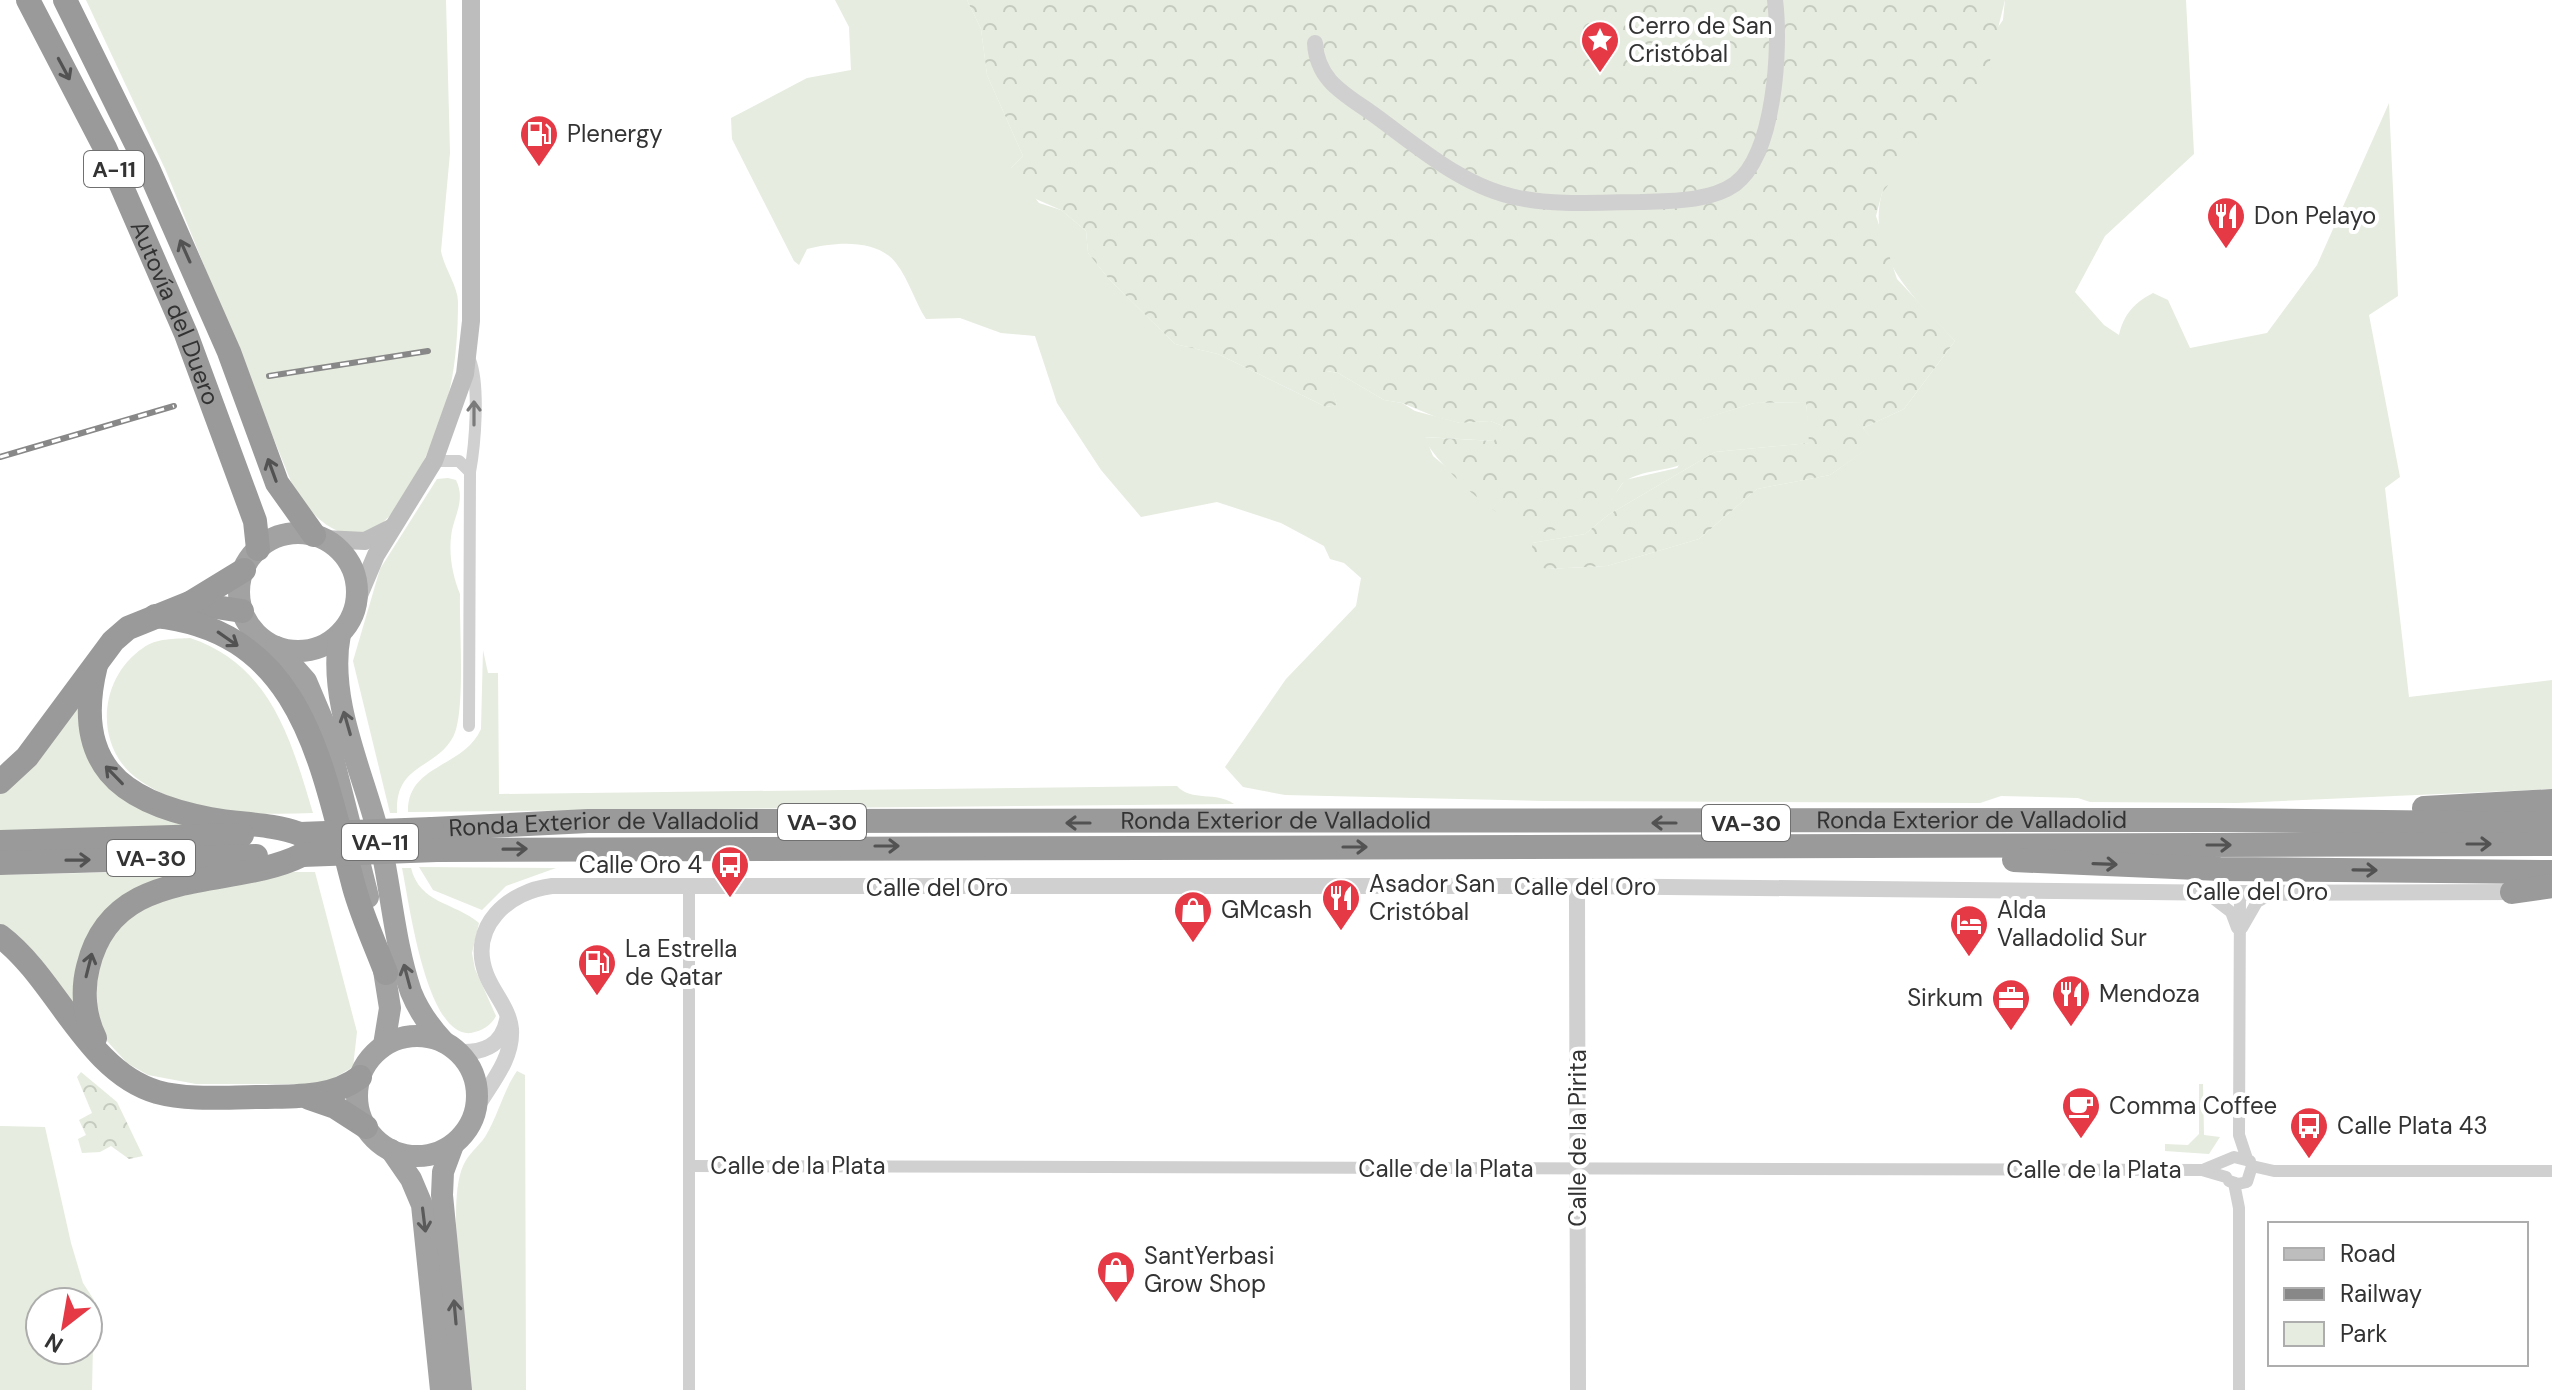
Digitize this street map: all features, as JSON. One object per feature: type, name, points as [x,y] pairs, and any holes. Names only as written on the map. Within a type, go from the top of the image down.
[{"type":"highway","name":"Autovía del Duero","points":[[28,0],[105,148],[191,343],[255,521],[258,549]]},
{"type":"highway","name":"Autovía del Duero","points":[[65,0],[148,168],[221,332],[277,483],[319,537]]},
{"type":"highway","points":[[190,603],[242,611],[239,590],[244,570],[258,549],[286,535],[319,537],[349,562],[357,586],[357,600]]},
{"type":"highway","points":[[0,782],[27,757],[97,662],[128,628],[190,603],[244,570]]},
{"type":"highway","name":"VA-11","points":[[357,600],[350,621],[340,634],[335,660],[343,708],[379,836],[405,973],[418,1009],[476,1080],[477,1107]]},
{"type":"highway","name":"VA-11","points":[[242,611],[262,638],[276,647],[306,681],[325,726],[386,973],[390,1020],[384,1045]]},
{"type":"highway","points":[[155,616],[185,619],[211,627],[250,654],[279,680],[298,705],[319,754],[355,892],[386,973]]},
{"type":"highway","points":[[276,647],[310,650],[340,634]]},
{"type":"highway","points":[[97,662],[89,694],[88,725],[95,752],[111,775],[135,794],[172,808],[208,819],[276,825],[301,844],[284,864],[201,878],[144,896],[111,919],[91,954],[85,994],[92,1033],[110,1064]]},
{"type":"highway","points":[[2218,820],[2552,801]]},
{"type":"highway","name":"Ronda Exterior de Valladolid","points":[[1276,835],[2218,820],[2552,824]]},
{"type":"highway","name":"Ronda Exterior de Valladolid","points":[[0,863],[434,839],[588,821],[1861,845],[2552,844]]},
{"type":"highway","name":"Ronda Exterior de Valladolid","points":[[0,842],[301,844]]},
{"type":"highway","points":[[1861,845],[1915,855],[2118,865],[2552,872]]},
{"type":"highway","points":[[2512,892],[2552,889]]},
{"type":"highway","points":[[0,936],[35,968],[110,1064],[128,1078],[158,1092],[183,1096],[298,1096],[331,1092],[360,1077]]},
{"type":"highway","points":[[366,1127],[357,1100],[360,1077],[373,1053],[384,1045],[414,1035],[451,1047]]},
{"type":"highway","points":[[298,1096],[326,1103],[366,1127],[391,1150],[411,1179],[422,1205],[441,1390]]},
{"type":"highway","points":[[461,1390],[442,1195],[443,1172],[453,1145],[471,1123],[477,1107]]},
{"type":"highway","points":[[391,1150],[427,1155],[453,1145]]},
{"type":"main road","points":[[357,600],[393,527],[434,461],[460,394],[471,321],[468,204],[471,0]]},
{"type":"main road","points":[[319,537],[365,541],[393,527]]},
{"type":"street","points":[[1315,43],[1317,64],[1331,84],[1418,147],[1483,186],[1517,198],[1544,201],[1675,201],[1733,185],[1757,158],[1768,117],[1775,58],[1775,0]]},
{"type":"street","points":[[467,354],[474,379],[474,451],[470,472],[469,726]]},
{"type":"street","points":[[434,461],[459,461],[470,472]]},
{"type":"street","name":"Calle del Oro","points":[[477,1107],[502,1067],[509,1048],[507,1014],[487,975],[482,949],[490,923],[510,899],[528,890],[552,886],[1577,886],[2240,893],[2512,892]]},
{"type":"street","name":"Calle de la Pirita","points":[[1577,886],[1578,1390]]},
{"type":"street","points":[[689,887],[689,1390]]},
{"type":"street","points":[[2205,892],[2231,912],[2240,934]]},
{"type":"street","points":[[2239,1390],[2239,1208],[2243,1174],[2239,1135],[2240,893]]},
{"type":"street","points":[[2240,934],[2247,915],[2272,893]]},
{"type":"street","points":[[451,1047],[475,1052],[493,1046],[500,1039],[507,1014]]},
{"type":"street","points":[[2239,1135],[2228,1161],[2243,1174],[2274,1171],[2552,1171]]},
{"type":"street","name":"Calle de la Plata","points":[[689,1166],[2202,1170],[2243,1174],[2239,1156],[2202,1170]]},
{"type":"green space","points":[[86,0],[446,0],[450,153],[441,251],[458,302],[454,367],[439,425],[418,473],[391,514],[376,528],[360,534],[340,532],[323,522],[296,494],[166,171]]},
{"type":"green space","points":[[835,0],[967,0],[981,29],[987,75],[1023,156],[1011,168],[1039,203],[1061,210],[1086,231],[1088,253],[1108,278],[1175,344],[1218,354],[1326,407],[1337,405],[1326,371],[1338,373],[1384,400],[1402,403],[1415,411],[1460,423],[1490,421],[1503,426],[1495,441],[1425,437],[1433,456],[1504,516],[1611,500],[1625,480],[1677,468],[1702,433],[1699,420],[1754,403],[1806,402],[1810,443],[1715,452],[1608,515],[1585,534],[1532,543],[1546,569],[1607,566],[1699,539],[1757,489],[1830,475],[1875,443],[1863,428],[1904,409],[1955,341],[1910,293],[1887,256],[1879,215],[1882,193],[2003,20],[2005,0],[2186,0],[2194,154],[2105,236],[2075,292],[2104,325],[2119,335],[2131,310],[2153,293],[2168,300],[2190,348],[2267,333],[2317,265],[2389,103],[2398,296],[2369,315],[2400,477],[2385,488],[2409,697],[2552,680],[2552,789],[2237,803],[2090,802],[2078,798],[2001,796],[1980,803],[1544,801],[1285,795],[1243,787],[1225,767],[1286,679],[1356,606],[1361,578],[1344,563],[1330,559],[1324,546],[1281,523],[1217,502],[1141,517],[1101,470],[1057,403],[1035,336],[1001,333],[960,318],[926,319],[896,263],[878,249],[854,244],[818,247],[807,249],[799,265],[794,261],[732,139],[731,118],[807,78],[851,70],[849,27]]},
{"type":"green space","points":[[967,0],[2005,0],[1990,61],[1970,96],[1922,142],[1882,193],[1876,216],[1897,279],[1955,341],[1904,409],[1863,428],[1876,443],[1830,475],[1757,489],[1699,539],[1607,566],[1546,569],[1533,562],[1532,543],[1585,534],[1608,515],[1715,452],[1809,443],[1806,402],[1754,403],[1700,420],[1709,443],[1689,461],[1627,480],[1606,504],[1568,526],[1552,531],[1536,531],[1518,525],[1499,514],[1461,483],[1423,437],[1494,441],[1503,426],[1490,421],[1460,423],[1436,417],[1402,403],[1384,400],[1338,373],[1327,371],[1337,405],[1326,407],[1218,354],[1175,344],[1108,278],[1088,253],[1086,231],[1061,210],[1022,193],[1011,168],[1023,156],[987,75],[981,29]]},
{"type":"green space","points":[[437,479],[456,480],[460,493],[450,546],[460,594],[461,690],[457,726],[445,748],[402,785],[397,813],[390,813],[353,661],[380,569]]},
{"type":"green space","points":[[190,638],[218,650],[240,666],[259,686],[286,733],[313,813],[247,813],[203,807],[161,793],[126,769],[115,752],[107,715],[117,678],[128,661],[148,645]]},
{"type":"green space","points":[[483,650],[488,673],[498,673],[499,794],[1177,786],[1189,794],[1220,798],[1234,804],[408,812],[410,796],[417,784],[462,752],[481,729]]},
{"type":"green space","points":[[78,703],[80,731],[93,765],[212,824],[0,834],[0,793]]},
{"type":"green space","points":[[419,867],[556,868],[506,886],[482,910],[433,890]]},
{"type":"green space","points":[[402,868],[411,868],[415,880],[430,896],[479,923],[472,953],[475,969],[496,1016],[482,1029],[471,1033],[455,1029],[442,1014],[422,964]]},
{"type":"green space","points":[[214,870],[124,900],[83,1018],[0,926],[0,875]]},
{"type":"green space","points":[[289,872],[315,872],[357,1032],[353,1067],[327,1082],[310,1084],[196,1084],[148,1075],[127,1063],[107,1041],[101,1027],[92,977],[118,925],[155,902]]},
{"type":"green space","points":[[517,1071],[525,1075],[526,1390],[471,1390],[457,1241],[458,1185],[465,1162],[485,1137]]},
{"type":"green space","points":[[81,1072],[117,1102],[143,1156],[129,1159],[111,1146],[100,1152],[82,1153],[78,1139],[86,1135],[79,1120],[92,1113],[77,1077]]},
{"type":"green space","points":[[2199,1084],[2203,1084],[2204,1135],[2220,1137],[2209,1154],[2165,1151],[2165,1144],[2188,1145],[2199,1134]]},
{"type":"green space","points":[[0,1126],[45,1127],[71,1243],[85,1286],[24,1286],[24,1366],[93,1366],[92,1390],[0,1390]]},
{"type":"railway","points":[[269,376],[428,351]]},
{"type":"railway","points":[[0,457],[174,406]]},
{"type":"place","name":"Cerro de San Cristóbal","points":[[1600,74]]},
{"type":"place","name":"Plenergy","points":[[539,168]]},
{"type":"place","name":"Don Pelayo","points":[[2226,250]]},
{"type":"place","name":"Calle Oro 4","points":[[730,899]]},
{"type":"place","name":"Asador San Cristóbal","points":[[1341,932]]},
{"type":"place","name":"GMcash","points":[[1193,944]]},
{"type":"place","name":"Alda Valladolid Sur","points":[[1969,958]]},
{"type":"place","name":"La Estrella de Qatar","points":[[597,997]]},
{"type":"place","name":"Mendoza","points":[[2071,1028]]},
{"type":"place","name":"Sirkum","points":[[2011,1032]]},
{"type":"place","name":"Comma Coffee","points":[[2081,1140]]},
{"type":"place","name":"Calle Plata 43","points":[[2309,1160]]},
{"type":"place","name":"SantYerbasi Grow Shop","points":[[1116,1304]]}]
